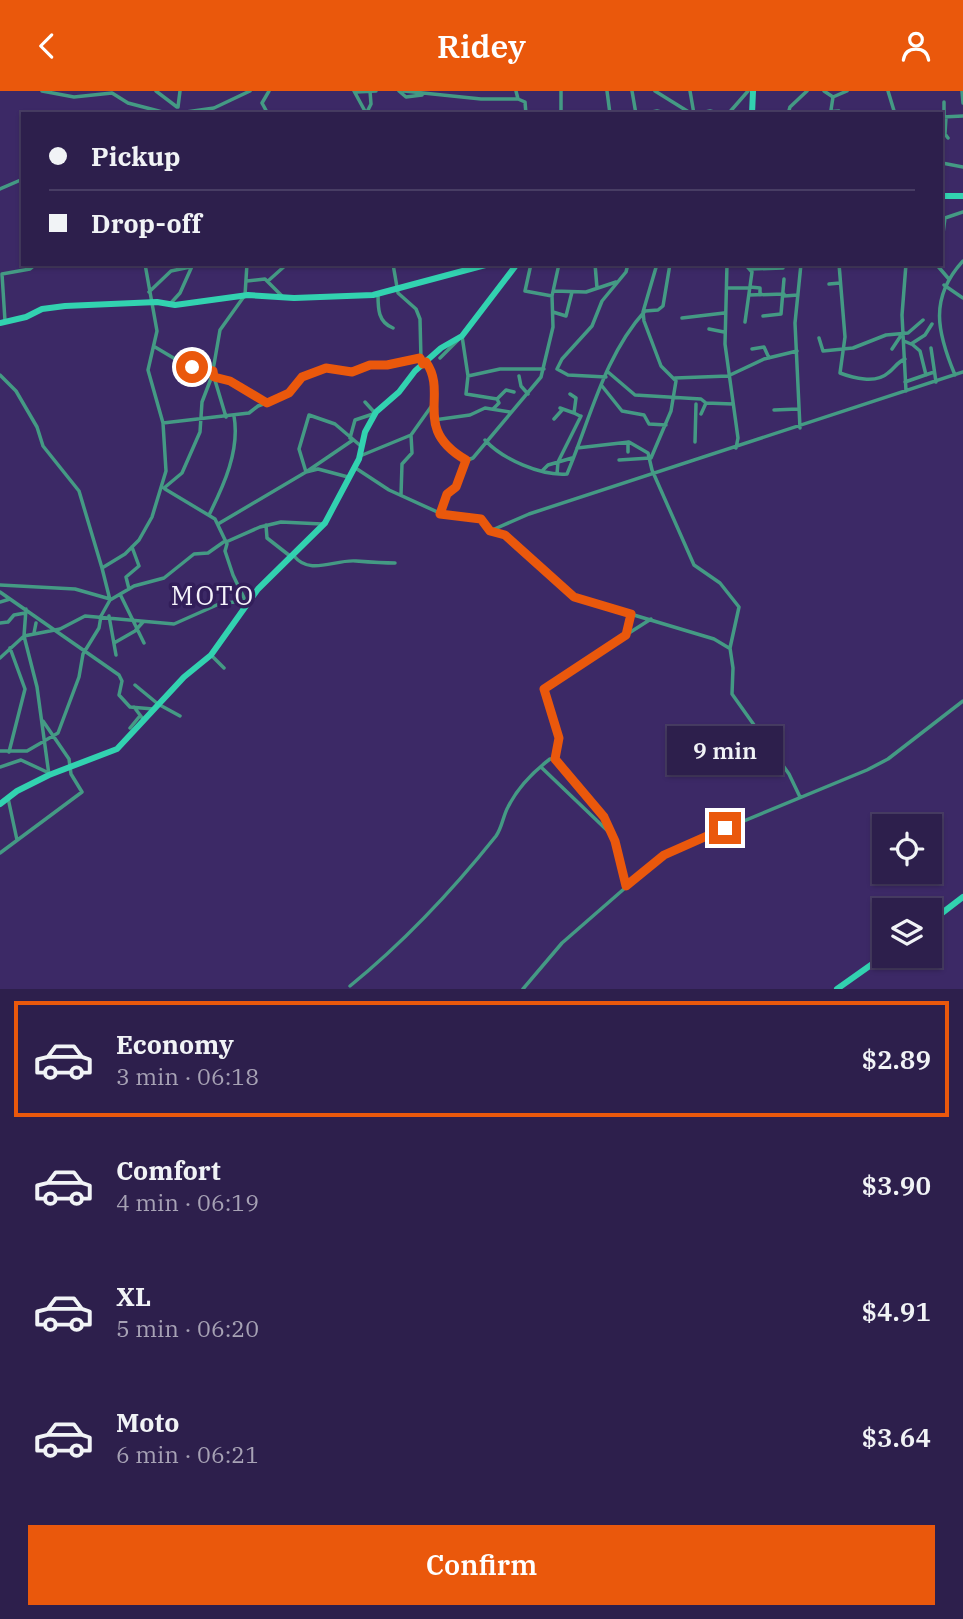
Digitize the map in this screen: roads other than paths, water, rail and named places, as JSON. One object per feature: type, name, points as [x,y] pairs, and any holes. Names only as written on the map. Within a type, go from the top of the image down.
[{"type":"street","points":[[42,91],[75,97],[92,92],[112,93],[128,103],[174,112],[208,111],[250,91]]},
{"type":"street","points":[[156,91],[174,112]]},
{"type":"street","points":[[174,112],[180,91]]},
{"type":"street","points":[[267,112],[262,103],[269,91]]},
{"type":"street","points":[[367,112],[371,104],[370,91]]},
{"type":"street","points":[[365,112],[355,92],[376,91]]},
{"type":"street","points":[[401,91],[518,99],[525,101],[526,112]]},
{"type":"street","points":[[516,91],[518,99]]},
{"type":"street","points":[[561,91],[561,112]]},
{"type":"street","points":[[607,91],[610,112]]},
{"type":"street","points":[[632,91],[636,112]]},
{"type":"street","points":[[655,91],[683,112]]},
{"type":"street","points":[[690,91],[694,112]]},
{"type":"street","points":[[729,112],[748,91]]},
{"type":"street","points":[[752,112],[753,91]]},
{"type":"street","points":[[789,112],[790,107],[807,91]]},
{"type":"street","points":[[824,91],[833,97]]},
{"type":"street","points":[[833,97],[847,91]]},
{"type":"street","points":[[888,91],[894,112]]},
{"type":"street","points":[[962,91],[963,103]]},
{"type":"street","points":[[831,110],[833,97]]},
{"type":"street","points":[[944,102],[948,138]]},
{"type":"street","points":[[814,112],[836,112]]},
{"type":"street","points":[[944,117],[963,116]]},
{"type":"street","points":[[943,163],[963,167]]},
{"type":"street","points":[[0,189],[21,180]]},
{"type":"street","points":[[943,196],[963,196]]},
{"type":"street","points":[[943,233],[945,218],[963,212]]},
{"type":"street","points":[[955,375],[937,320],[944,285],[963,261]]},
{"type":"street","points":[[34,266],[2,274],[3,322],[50,308],[169,304],[245,295],[284,297],[378,294],[482,266]]},
{"type":"street","points":[[102,568],[132,547],[149,521],[163,487],[167,460],[163,423],[148,370],[157,331],[145,266]]},
{"type":"street","points":[[149,292],[171,271],[192,266]]},
{"type":"street","points":[[169,304],[180,293],[192,266]]},
{"type":"street","points":[[163,487],[182,473],[203,419],[204,390],[213,375],[220,330],[245,295],[247,266]]},
{"type":"street","points":[[247,281],[268,281],[285,266]]},
{"type":"street","points":[[393,266],[397,290],[418,314],[422,327],[423,361],[432,373],[434,420],[444,443],[466,460]]},
{"type":"street","points":[[440,358],[461,337],[515,266]]},
{"type":"street","points":[[531,266],[525,291],[586,292],[617,281]]},
{"type":"street","points":[[466,460],[473,458],[485,440],[528,394],[544,369],[553,327],[553,293],[559,266]]},
{"type":"street","points":[[595,266],[597,288]]},
{"type":"street","points":[[628,266],[626,272],[602,301],[592,326],[556,369],[568,375],[607,375],[635,394],[701,399],[705,403]]},
{"type":"street","points":[[557,474],[559,460],[643,313],[656,266]]},
{"type":"street","points":[[643,313],[663,306],[670,266]]},
{"type":"street","points":[[727,266],[724,332],[738,440],[736,448]]},
{"type":"street","points":[[745,322],[750,288],[750,269],[747,266]]},
{"type":"street","points":[[800,428],[795,323],[801,266]]},
{"type":"street","points":[[839,266],[844,348],[840,373],[861,379],[884,376],[905,359]]},
{"type":"street","points":[[906,266],[903,337],[906,392]]},
{"type":"street","points":[[938,266],[948,278]]},
{"type":"street","points":[[750,269],[783,268]]},
{"type":"street","points":[[763,316],[780,315],[784,279]]},
{"type":"street","points":[[268,281],[284,297]]},
{"type":"street","points":[[830,284],[840,283]]},
{"type":"street","points":[[944,285],[963,298]]},
{"type":"street","points":[[728,288],[760,288],[760,295]]},
{"type":"street","points":[[553,312],[566,316],[572,292]]},
{"type":"street","points":[[378,294],[379,315],[384,323],[393,328]]},
{"type":"street","points":[[749,295],[798,295]]},
{"type":"street","points":[[643,313],[647,335],[661,366],[675,378],[728,376],[769,358],[797,351]]},
{"type":"street","points":[[682,318],[724,313]]},
{"type":"street","points":[[892,349],[923,320]]},
{"type":"street","points":[[911,344],[921,338],[932,324]]},
{"type":"street","points":[[709,329],[724,332]]},
{"type":"street","points":[[819,338],[822,351],[857,347],[886,335],[903,337],[920,351],[926,375]]},
{"type":"street","points":[[130,728],[211,655],[247,600],[324,525],[355,467],[365,432],[375,413],[399,392],[423,361],[461,337]]},
{"type":"street","points":[[461,337],[468,376],[466,395],[497,399]]},
{"type":"street","points":[[155,347],[187,366],[230,381],[267,403]]},
{"type":"street","points":[[752,349],[764,347],[769,358]]},
{"type":"street","points":[[931,348],[936,382]]},
{"type":"street","points":[[163,423],[226,418],[249,413],[289,393],[302,377],[326,368],[352,372],[370,365],[423,361]]},
{"type":"street","points":[[468,376],[500,369],[528,372],[544,369]]},
{"type":"street","points":[[905,381],[934,372]]},
{"type":"street","points":[[490,531],[522,517],[800,428],[963,372]]},
{"type":"street","points":[[0,375],[20,397],[43,446],[79,492],[110,600]]},
{"type":"street","points":[[213,375],[226,418]]},
{"type":"street","points":[[519,376],[521,386],[528,394]]},
{"type":"street","points":[[650,459],[666,425],[675,378]]},
{"type":"street","points":[[602,386],[622,411],[644,415],[649,424],[666,425]]},
{"type":"street","points":[[497,399],[506,390],[514,392]]},
{"type":"street","points":[[570,394],[576,398],[574,413]]},
{"type":"street","points":[[493,409],[499,403],[497,399]]},
{"type":"street","points":[[365,401],[375,413]]},
{"type":"street","points":[[701,414],[705,403]]},
{"type":"street","points":[[360,456],[411,436],[433,404]]},
{"type":"street","points":[[695,442],[694,405],[733,404]]},
{"type":"street","points":[[554,419],[561,408],[583,417]]},
{"type":"street","points":[[434,420],[493,409],[511,412]]},
{"type":"street","points":[[774,410],[798,409]]},
{"type":"street","points":[[218,524],[306,472],[352,439],[355,419],[375,413]]},
{"type":"street","points":[[306,472],[299,449],[309,415],[335,424],[362,447]]},
{"type":"street","points":[[209,515],[233,459],[236,436],[233,416]]},
{"type":"street","points":[[485,440],[509,459],[557,474],[567,474],[583,417]]},
{"type":"street","points":[[401,495],[402,464],[412,453],[411,436]]},
{"type":"street","points":[[576,448],[628,442],[643,448],[694,565],[723,585],[739,607],[730,648],[733,698],[788,772],[800,797]]},
{"type":"street","points":[[628,442],[628,452]]},
{"type":"street","points":[[543,470],[559,460],[573,457]]},
{"type":"street","points":[[619,460],[650,459]]},
{"type":"street","points":[[440,514],[447,494],[456,487],[466,460]]},
{"type":"street","points":[[355,467],[401,495],[440,514],[481,519],[490,531],[505,535],[574,597],[714,639],[730,648]]},
{"type":"street","points":[[306,472],[320,469],[348,477]]},
{"type":"street","points":[[163,487],[209,515],[218,524],[233,575],[247,600]]},
{"type":"street","points":[[0,751],[27,751],[54,737],[64,719],[84,651],[99,628],[101,615],[110,600],[129,589],[164,578],[194,554],[208,553],[225,542],[266,525],[288,521],[298,525],[324,525]]},
{"type":"street","points":[[266,525],[267,538],[300,562],[320,567],[353,561],[395,563]]},
{"type":"street","points":[[129,589],[125,579],[139,566],[132,547]]},
{"type":"street","points":[[0,585],[75,589],[110,600]]},
{"type":"street","points":[[0,591],[121,677],[119,695],[134,707],[141,717]]},
{"type":"street","points":[[120,594],[144,643]]},
{"type":"street","points":[[0,603],[9,599]]},
{"type":"street","points":[[0,658],[24,636],[55,631],[79,618],[101,615],[143,622],[178,623],[219,604],[247,600]]},
{"type":"street","points":[[0,623],[8,622],[15,614],[26,611]]},
{"type":"street","points":[[26,611],[24,636],[43,721],[49,774]]},
{"type":"street","points":[[627,634],[631,614]]},
{"type":"street","points":[[109,616],[116,655]]},
{"type":"street","points":[[555,759],[559,738],[544,689],[651,619]]},
{"type":"street","points":[[114,643],[138,629],[143,622]]},
{"type":"street","points":[[33,633],[36,623]]},
{"type":"street","points":[[9,752],[25,689],[10,648]]},
{"type":"street","points":[[211,655],[224,669]]},
{"type":"street","points":[[135,685],[156,707]]},
{"type":"street","points":[[523,989],[555,949],[626,886],[675,848],[885,761],[963,701]]},
{"type":"street","points":[[134,707],[156,707],[180,716]]},
{"type":"street","points":[[0,804],[49,774],[117,749],[141,717],[145,707]]},
{"type":"street","points":[[0,853],[81,793],[71,767],[43,721]]},
{"type":"street","points":[[350,986],[421,922],[450,891],[498,833],[507,809],[526,781],[548,761],[555,759]]},
{"type":"street","points":[[555,759],[597,807],[614,837],[626,886]]},
{"type":"street","points":[[0,767],[21,760],[49,774]]},
{"type":"street","points":[[542,768],[614,837]]},
{"type":"street","points":[[8,798],[17,840]]},
{"type":"street","points":[[942,913],[963,897]]},
{"type":"street","points":[[837,989],[872,964]]},
{"type":"district","name":"MOTO","points":[[213,596]]}]
